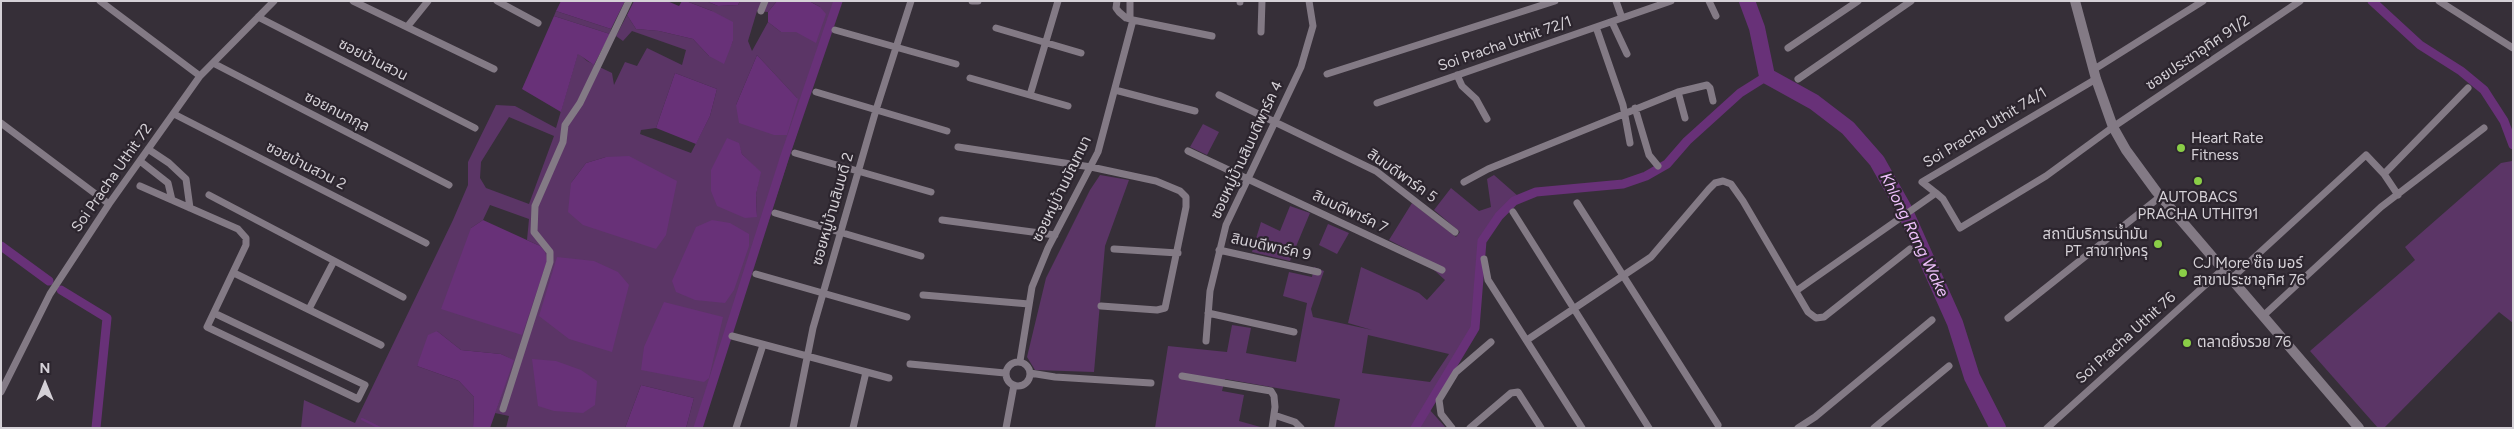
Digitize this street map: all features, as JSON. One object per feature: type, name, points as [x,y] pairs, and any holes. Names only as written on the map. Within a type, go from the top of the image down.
[{"type":"main road","points":[[2075,2],[2094,74],[2113,127],[2126,150],[2160,196],[2359,428]]},
{"type":"street","points":[[100,1],[200,76]]},
{"type":"street","name":"Soi Pracha Uthit 72","points":[[1,392],[50,294],[109,204],[200,76],[274,1]]},
{"type":"street","points":[[353,1],[494,69]]},
{"type":"street","points":[[407,27],[428,1]]},
{"type":"street","points":[[497,1],[538,23]]},
{"type":"street","points":[[503,409],[550,262],[550,252],[534,232],[535,206],[563,142],[566,125],[580,103],[629,1]]},
{"type":"street","points":[[761,11],[765,1]]},
{"type":"street","name":"ซอยหมู่บ้านสินบดี 2","points":[[793,428],[813,328],[876,110],[911,1]]},
{"type":"street","points":[[972,1],[978,1]]},
{"type":"street","points":[[1030,95],[1058,1]]},
{"type":"street","points":[[1117,1],[1116,8],[1132,19],[1212,36]]},
{"type":"street","name":"ซอยหมู่บ้านมัณฑนา","points":[[1020,361],[1032,287],[1055,235],[1098,152],[1132,19],[1130,1]]},
{"type":"street","points":[[1261,32],[1262,1]]},
{"type":"street","name":"ซอยหมู่บ้านสินบดีพาร์ค 4","points":[[1206,341],[1210,291],[1226,225],[1246,179],[1301,67],[1310,41],[1312,26],[1308,1]]},
{"type":"street","points":[[1327,74],[1555,1]]},
{"type":"street","points":[[1616,1],[1622,18]]},
{"type":"street","name":"Soi Pracha Uthit 72/1","points":[[1376,103],[1671,1]]},
{"type":"street","points":[[1709,1],[1716,16]]},
{"type":"street","points":[[1788,48],[1858,1]]},
{"type":"street","points":[[1896,1],[1901,8]]},
{"type":"street","points":[[1798,79],[1911,1]]},
{"type":"street","points":[[2094,74],[2203,1]]},
{"type":"street","name":"ซอยประชาอุทิศ 91/2","points":[[1936,193],[1943,199],[1960,228],[2046,176],[2113,127],[2300,1]]},
{"type":"street","points":[[2439,1],[2513,48]]},
{"type":"street","name":"ซอยบ้านสวน","points":[[258,17],[475,128]]},
{"type":"street","points":[[1612,22],[1627,54]]},
{"type":"street","points":[[1596,27],[1624,112],[1630,143]]},
{"type":"street","points":[[996,28],[1081,54]]},
{"type":"street","points":[[835,30],[956,64]]},
{"type":"street","name":"ซอยกนกกุล","points":[[214,63],[449,185]]},
{"type":"street","name":"Soi Pracha Uthit 74/1","points":[[1796,291],[1936,193],[1922,182],[2094,74]]},
{"type":"street","points":[[1457,75],[1462,86],[1476,99],[1488,119]]},
{"type":"street","points":[[970,78],[1068,106]]},
{"type":"street","points":[[1464,182],[1488,169],[1624,112],[1678,92],[1707,85],[1710,88],[1713,100]]},
{"type":"street","points":[[2384,174],[2468,88]]},
{"type":"street","points":[[1115,90],[1195,111]]},
{"type":"street","points":[[816,92],[947,131]]},
{"type":"street","points":[[1678,92],[1685,118]]},
{"type":"street","name":"สินบดีพาร์ค 5","points":[[1219,95],[1376,171],[1455,232]]},
{"type":"street","points":[[1635,108],[1649,155],[1658,166]]},
{"type":"street","name":"ซอยบ้านสวน 2","points":[[174,114],[426,243]]},
{"type":"street","points":[[1,123],[109,204]]},
{"type":"street","points":[[2263,316],[2398,195],[2484,128]]},
{"type":"street","points":[[958,147],[1091,167],[1156,181],[1180,191],[1186,197],[1178,253],[1165,308],[1157,310],[1100,306]]},
{"type":"street","points":[[148,149],[169,163],[186,179],[190,208]]},
{"type":"street","name":"สินบดีพาร์ค 7","points":[[1188,151],[1442,270]]},
{"type":"street","points":[[795,153],[931,192]]},
{"type":"street","points":[[2232,278],[2366,155],[2384,174],[2398,195]]},
{"type":"street","points":[[140,161],[168,183],[172,200]]},
{"type":"street","points":[[1527,340],[1650,257],[1709,189],[1715,183],[1723,181],[1731,184],[1743,201],[1808,312],[1816,318],[1824,318],[1910,249]]},
{"type":"street","points":[[140,186],[242,233],[246,245],[207,327],[358,399],[365,385],[214,313]]},
{"type":"street","points":[[209,195],[403,297]]},
{"type":"street","points":[[2008,318],[2160,196]]},
{"type":"street","points":[[1577,204],[1718,425]]},
{"type":"street","points":[[1513,212],[1649,428]]},
{"type":"street","points":[[775,213],[921,256]]},
{"type":"street","points":[[942,220],[1055,235]]},
{"type":"street","points":[[1114,250],[1178,253]]},
{"type":"street","name":"สินบดีพาร์ค 9","points":[[1219,250],[1318,272]]},
{"type":"street","points":[[1484,259],[1488,280],[1582,428]]},
{"type":"street","points":[[309,309],[334,261]]},
{"type":"street","name":"Soi Pracha Uthit 76","points":[[2047,428],[2223,269]]},
{"type":"street","points":[[234,273],[381,345]]},
{"type":"street","points":[[756,274],[907,317]]},
{"type":"street","points":[[923,295],[1029,304]]},
{"type":"street","points":[[1208,313],[1294,332]]},
{"type":"street","points":[[1798,428],[1815,417],[1932,320]]},
{"type":"street","points":[[732,336],[889,378]]},
{"type":"street","points":[[1452,428],[1441,414],[1439,400],[1456,372],[1491,342]]},
{"type":"street","points":[[736,428],[763,345]]},
{"type":"street","points":[[1020,361],[1027,365],[1030,372],[1025,383],[1014,385],[1007,380],[1005,372],[1012,363],[1020,361]]},
{"type":"street","points":[[910,364],[1005,372]]},
{"type":"street","points":[[1874,428],[1949,366]]},
{"type":"street","points":[[853,428],[866,372]]},
{"type":"street","points":[[1030,372],[1055,377],[1151,383]]},
{"type":"street","points":[[1182,376],[1271,391],[1274,396],[1272,428]]},
{"type":"street","points":[[1006,428],[1014,385]]},
{"type":"street","points":[[1470,428],[1511,393],[1518,392],[1541,428]]},
{"type":"street","points":[[1274,415],[1295,422],[1301,428]]},
{"type":"shaded area","points":[[561,1],[625,1],[611,29],[556,11]]},
{"type":"shaded area","points":[[634,1],[667,1],[679,6],[682,1],[686,1],[733,22],[733,41],[724,64],[709,56],[693,39],[659,31],[636,29],[627,15]]},
{"type":"shaded area","points":[[686,1],[706,1],[718,6],[738,5],[740,1],[777,1],[768,12],[757,11],[748,41],[752,51],[768,22],[781,32],[796,32],[820,7],[809,1],[840,1],[701,428],[686,428],[694,398],[641,385],[625,428],[506,428],[509,416],[495,413],[513,360],[501,354],[461,350],[437,331],[417,366],[459,381],[474,397],[473,428],[301,428],[304,400],[355,423],[453,220],[468,185],[468,162],[496,105],[515,106],[556,128],[578,53],[587,61],[612,73],[614,85],[625,62],[637,66],[647,48],[682,65],[686,50],[632,31],[623,41],[616,36],[627,15],[636,29],[659,31],[693,39],[709,56],[726,55],[733,41],[712,11]],"holes":[[[757,55],[797,98],[736,105]],[[675,73],[717,89],[710,116],[691,153],[640,134],[641,130],[656,128]],[[509,117],[554,136],[529,204],[486,188],[480,178],[481,162]],[[738,143],[742,154],[760,172],[756,195],[757,217]],[[606,157],[571,183],[586,163]],[[490,205],[529,219],[527,240],[540,246],[471,228],[483,220]]]},
{"type":"shaded area","points":[[706,1],[740,1],[738,5],[718,6]]},
{"type":"shaded area","points":[[777,1],[809,1],[820,7],[826,14],[816,43],[796,32],[781,32],[768,22],[768,12]]},
{"type":"shaded area","points":[[556,11],[611,29],[610,34],[554,16]]},
{"type":"shaded area","points":[[554,16],[610,34],[594,65],[578,54],[561,112],[522,89]]},
{"type":"shaded area","points":[[757,55],[798,99],[787,135],[774,135],[739,123],[736,105]]},
{"type":"shaded area","points":[[675,73],[717,89],[710,116],[696,144],[656,128]]},
{"type":"shaded area","points":[[1203,124],[1219,132],[1207,155],[1190,147]]},
{"type":"shaded area","points":[[727,138],[739,143],[742,154],[761,172],[756,195],[757,217],[745,218],[717,206],[711,191],[711,170]]},
{"type":"shaded area","points":[[629,156],[677,181],[666,235],[656,249],[583,225],[568,212],[571,183],[586,163],[606,157]]},
{"type":"shaded area","points":[[2512,161],[2513,323],[2499,312],[2384,428],[2378,428],[2310,351],[2415,260],[2405,247],[2501,163]]},
{"type":"shaded area","points":[[1100,175],[1129,180],[1105,246],[1094,372],[1035,370],[1027,357],[1046,278],[1090,190]]},
{"type":"shaded area","points":[[1494,175],[1518,196],[1490,223],[1480,240],[1474,325],[1412,428],[1334,428],[1340,399],[1225,379],[1222,391],[1244,395],[1239,421],[1264,428],[1155,428],[1168,346],[1227,352],[1232,325],[1251,328],[1246,353],[1296,362],[1307,303],[1283,296],[1289,272],[1312,277],[1314,267],[1324,271],[1311,309],[1313,317],[1372,330],[1348,323],[1361,267],[1419,293],[1427,300],[1445,280],[1434,270],[1437,265],[1389,240],[1412,203],[1456,237],[1460,232],[1434,210],[1451,188],[1479,211],[1491,207],[1487,179]],"holes":[[[1368,335],[1449,354],[1430,382],[1362,373]]]},
{"type":"shaded area","points":[[1290,206],[1310,213],[1290,261],[1252,252],[1261,222],[1280,231]]},
{"type":"shaded area","points":[[483,220],[540,246],[545,252],[547,261],[522,335],[441,309],[471,228]]},
{"type":"shaded area","points":[[712,220],[730,223],[749,234],[749,246],[734,290],[725,303],[695,300],[676,292],[672,281],[696,227]]},
{"type":"shaded area","points":[[1328,224],[1349,233],[1337,254],[1319,245]]},
{"type":"shaded area","points":[[557,257],[594,261],[618,272],[629,285],[612,352],[569,339],[539,316]]},
{"type":"shaded area","points":[[664,302],[723,317],[709,378],[704,382],[641,370],[644,347]]},
{"type":"shaded area","points":[[437,331],[461,350],[501,354],[514,360],[490,428],[473,428],[474,397],[459,381],[417,366],[428,335]]},
{"type":"shaded area","points":[[532,359],[556,361],[581,370],[597,381],[595,405],[583,413],[554,411],[538,406]]},
{"type":"shaded area","points":[[641,385],[694,398],[686,428],[625,428]]},
{"type":"shaded area","points":[[1429,409],[1446,428],[1417,428]]},
{"type":"waterway","points":[[698,428],[785,156],[838,1]]},
{"type":"waterway","name":"Khlong Rang Wake","points":[[1747,1],[1757,28],[1767,76],[1814,102],[1848,128],[1877,161],[1904,209],[1955,323],[1972,377],[1998,428]]},
{"type":"waterway","points":[[2372,1],[2420,45],[2461,71],[2484,90],[2504,121],[2513,145]]},
{"type":"waterway","points":[[1415,428],[1475,328],[1482,241],[1499,216],[1514,201],[1536,192],[1623,184],[1646,176],[1667,164],[1687,141],[1740,93],[1767,76]]},
{"type":"waterway","points":[[1,246],[49,281]]},
{"type":"waterway","points":[[61,290],[107,318],[96,428]]},
{"type":"waterway","points":[[362,419],[380,428]]},
{"type":"place","name":"Heart Rate Fitness","points":[[2181,148]]},
{"type":"place","name":"AUTOBACS PRACHA UTHIT91","points":[[2198,181]]},
{"type":"place","name":"สถานีบริการน้ำมัน PT สาขาทุ่งครุ","points":[[2158,244]]},
{"type":"place","name":"CJ More ซ๊เจ มอร์ สาขาประชาอุทิศ 76","points":[[2183,273]]},
{"type":"place","name":"ตลาดยิ่งรวย 76","points":[[2187,343]]}]
